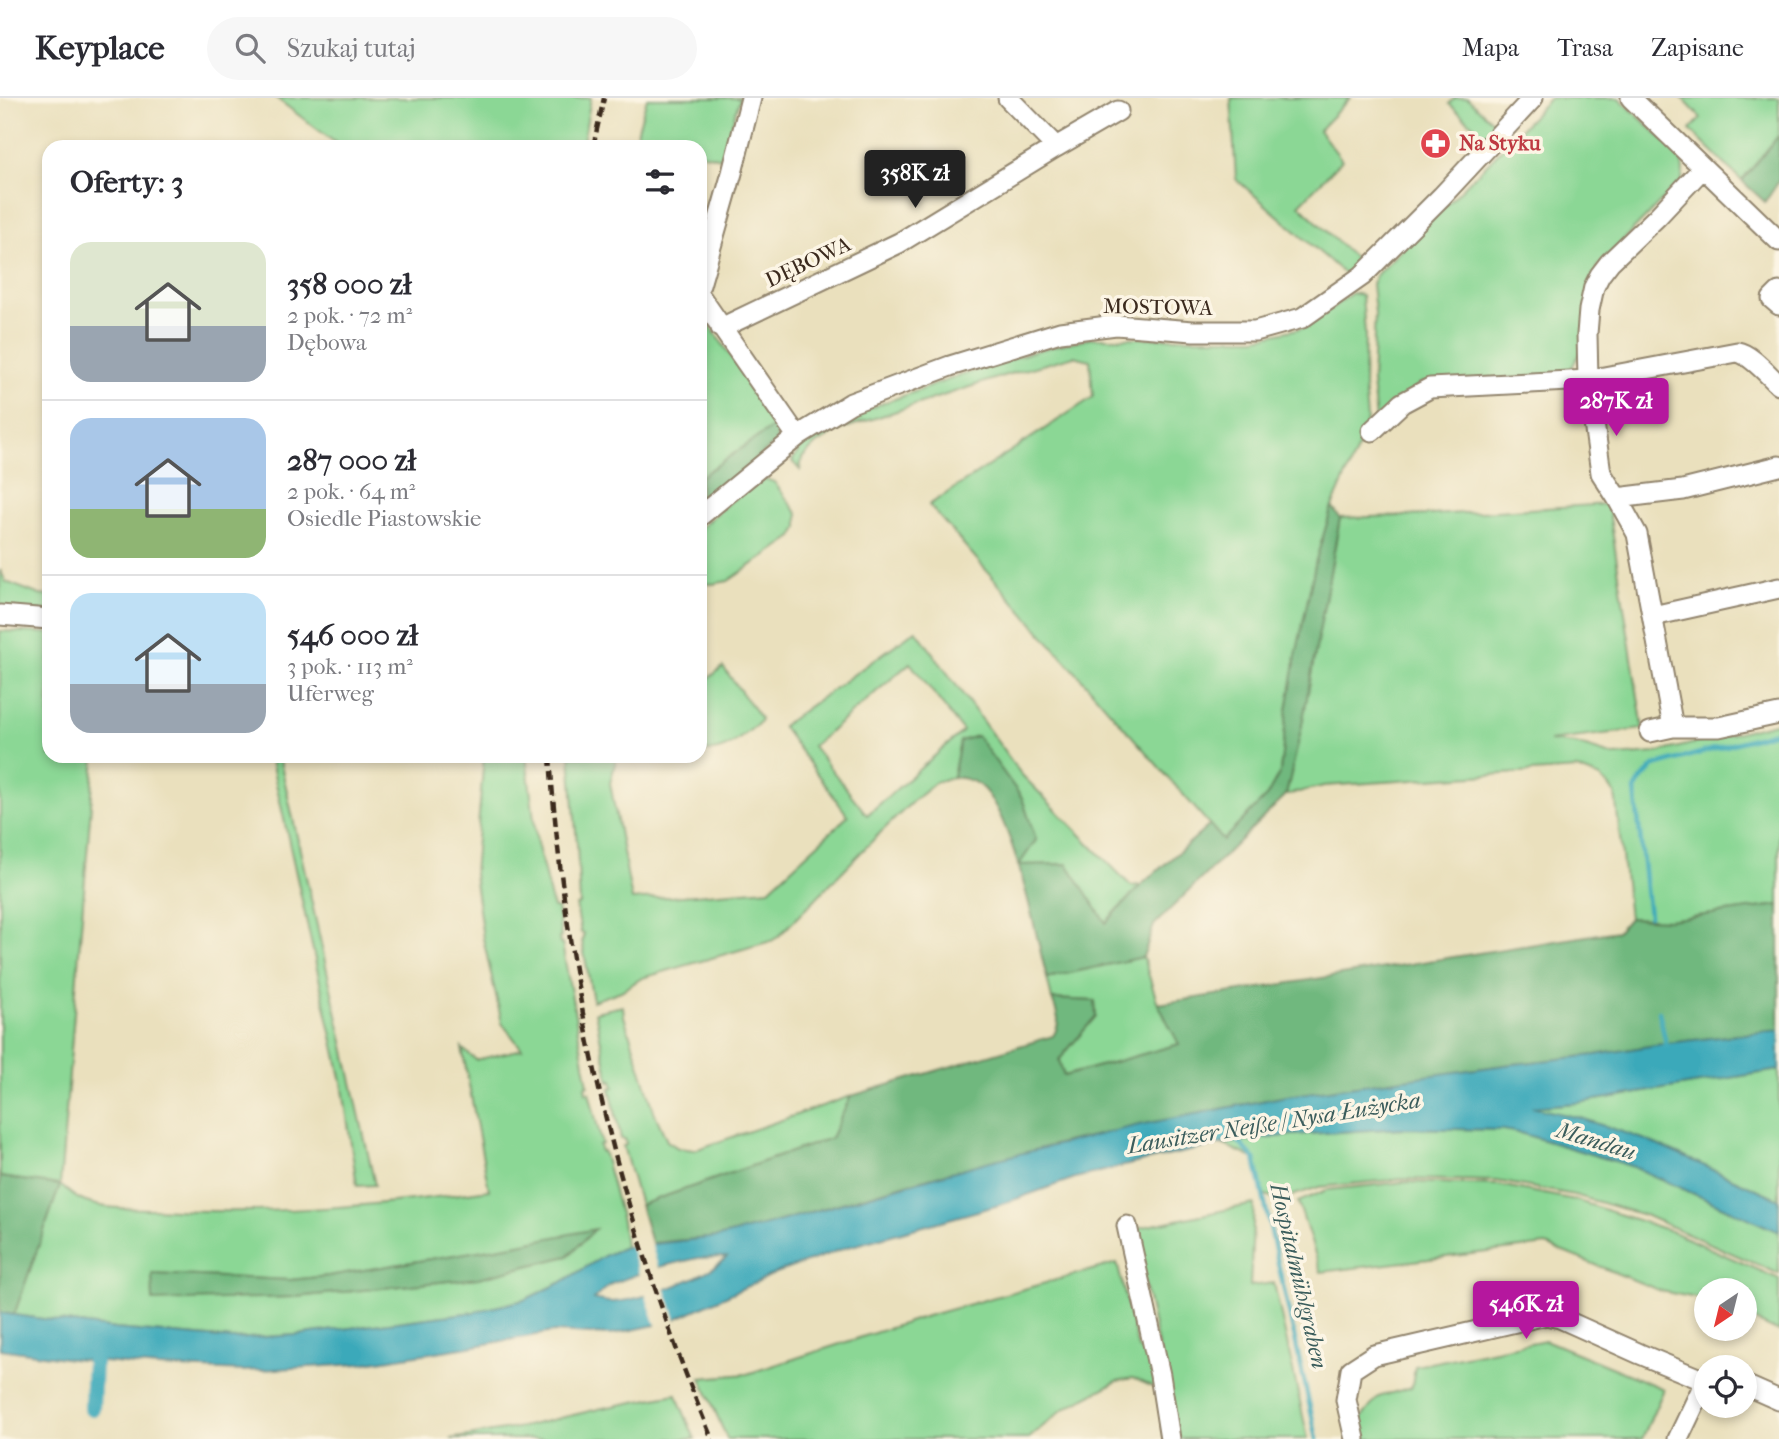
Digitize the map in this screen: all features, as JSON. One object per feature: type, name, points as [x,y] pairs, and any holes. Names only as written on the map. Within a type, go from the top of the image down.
[{"type":"street","points":[[707,260],[751,98]]},
{"type":"street","points":[[1008,98],[1056,147]]},
{"type":"street","name":"MOSTOWA","points":[[707,510],[797,436],[851,403],[950,366],[1060,332],[1116,325],[1193,331],[1255,331],[1302,318],[1362,276],[1442,196],[1532,98]]},
{"type":"street","points":[[1631,98],[1779,240]]},
{"type":"street","name":"DĘBOWA","points":[[721,328],[899,243],[1118,111]]},
{"type":"street","points":[[1673,727],[1637,534],[1601,473],[1588,380],[1587,334],[1594,287],[1610,262],[1703,168]]},
{"type":"street","points":[[1779,292],[1772,299],[1779,305]]},
{"type":"street","points":[[707,307],[797,436]]},
{"type":"street","points":[[1372,431],[1402,403],[1430,388],[1588,380],[1737,352],[1749,357],[1779,385]]},
{"type":"street","points":[[1617,498],[1683,490],[1779,466]]},
{"type":"street","points":[[1653,616],[1779,588]]},
{"type":"street","points":[[0,615],[42,618]]},
{"type":"street","points":[[1650,732],[1673,727],[1719,727],[1779,714]]},
{"type":"street","points":[[1127,1226],[1160,1375],[1170,1439]]},
{"type":"street","points":[[1355,1439],[1346,1400],[1351,1370],[1374,1355],[1546,1315],[1560,1318],[1694,1375]]},
{"type":"street","points":[[1757,1390],[1779,1400]]},
{"type":"street","points":[[1678,1439],[1694,1405]]},
{"type":"green space","points":[[276,98],[591,98],[583,140],[332,140]]},
{"type":"green space","points":[[647,98],[740,98],[721,158],[707,155],[707,140],[651,140],[636,136]]},
{"type":"green space","points":[[1231,98],[1350,98],[1319,130],[1342,160],[1299,205],[1362,265],[1349,278],[1236,179]]},
{"type":"green space","points":[[1455,98],[1467,98],[1498,126],[1489,135],[1483,134],[1449,104]]},
{"type":"green space","points":[[1550,98],[1619,98],[1677,153],[1681,160],[1682,180],[1598,266],[1581,352],[1570,370],[1559,376],[1421,383],[1376,420],[1372,382],[1375,313],[1372,284],[1376,275]]},
{"type":"green space","points":[[1682,98],[1779,98],[1779,135],[1742,181],[1690,130],[1701,118]]},
{"type":"green space","points":[[1779,135],[1779,181],[1765,202],[1742,181]]},
{"type":"green space","points":[[1352,293],[1362,295],[1367,419],[1365,432],[1332,507],[1316,560],[1287,711],[1280,772],[1267,796],[1223,840],[929,505],[1093,397],[1090,360],[1074,356],[1006,375],[842,429],[816,444],[802,458],[800,470],[792,461],[813,436],[839,419],[1038,350],[1089,338],[1256,338],[1306,327]]},
{"type":"green space","points":[[707,321],[777,424],[707,472]]},
{"type":"green space","points":[[777,424],[777,442],[707,499],[707,472]]},
{"type":"green space","points":[[766,479],[774,482],[798,514],[798,528],[793,537],[728,581],[707,584],[707,522],[732,500]]},
{"type":"green space","points":[[1608,504],[1643,729],[1549,741],[1576,744],[1614,756],[1655,753],[1779,722],[1779,905],[1668,920],[1629,918],[1615,793],[1601,778],[1577,769],[1324,786],[1286,795],[1301,730],[1340,518]]},
{"type":"green space","points":[[1332,507],[1340,518],[1301,730],[1286,795],[1154,925],[1143,957],[1047,978],[1021,875],[1002,820],[991,799],[979,785],[970,780],[953,777],[960,741],[977,736],[1022,798],[1036,840],[1019,865],[1067,864],[1106,923],[1141,885],[1210,825],[1223,840],[1267,796],[1280,772],[1296,656],[1316,560]]},
{"type":"green space","points":[[0,570],[6,582],[42,595],[42,611],[0,608]]},
{"type":"green space","points":[[916,630],[1021,774],[1131,886],[1141,885],[1105,923],[1067,864],[1018,865],[1036,840],[1022,798],[976,736],[960,742],[953,777],[936,782],[913,801],[778,937],[642,978],[621,991],[593,1001],[582,941],[584,933],[581,933],[576,905],[580,904],[571,763],[615,763],[610,783],[632,900],[769,889],[848,816],[782,726]],"holes":[[[910,663],[963,731],[867,815],[813,746]]]},
{"type":"green space","points":[[0,631],[42,633],[42,763],[94,763],[60,1185],[0,1177]]},
{"type":"green space","points":[[723,667],[761,719],[725,748],[709,751],[707,751],[707,680]]},
{"type":"green space","points":[[272,763],[281,763],[375,1185],[357,1186],[342,1082]]},
{"type":"green space","points":[[483,763],[527,763],[537,843],[553,908],[557,908],[560,944],[588,1085],[585,1086],[586,1093],[589,1092],[602,1144],[599,1145],[622,1221],[625,1247],[524,1300],[474,1312],[296,1335],[233,1339],[116,1329],[14,1315],[60,1185],[78,1199],[98,1205],[197,1211],[322,1208],[489,1190],[462,1048],[476,1060],[522,1049],[502,1023],[483,938],[474,874]],"holes":[[[594,1230],[568,1256],[478,1278],[296,1297],[153,1300],[152,1274],[290,1280],[328,1276]]]},
{"type":"green space","points":[[1779,905],[1779,1030],[1505,1065],[1287,1096],[1215,1110],[1065,1142],[718,1237],[651,1243],[640,1205],[831,1138],[851,1096],[1053,1036],[1058,1022],[1052,999],[1095,1001],[1096,1016],[1059,1060],[1064,1076],[1179,1044],[1158,1004],[1618,931],[1629,918],[1668,920]]},
{"type":"green space","points":[[1143,957],[1158,1004],[1180,1044],[1063,1076],[1059,1060],[1096,1016],[1095,1001],[1052,999],[1047,978]]},
{"type":"green space","points":[[623,1006],[655,1114],[667,1141],[678,1148],[695,1150],[851,1096],[831,1138],[640,1205],[623,1146],[626,1145],[625,1139],[621,1139],[610,1088],[614,1087],[612,1080],[609,1081],[595,1012]]},
{"type":"green space","points":[[1779,1070],[1779,1199],[1646,1140],[1580,1118],[1529,1107],[1577,1103]]},
{"type":"green space","points":[[1402,1128],[1503,1130],[1634,1167],[1779,1232],[1779,1274],[1647,1216],[1574,1195],[1497,1181],[1402,1179],[1319,1187],[1279,1200],[1263,1194],[1255,1159],[1222,1144],[1292,1135]]},
{"type":"green space","points":[[0,1177],[60,1185],[14,1315],[0,1313]]},
{"type":"green space","points":[[1404,1182],[1499,1185],[1575,1200],[1668,1230],[1779,1279],[1779,1332],[1757,1322],[1757,1278],[1694,1278],[1694,1298],[1661,1291],[1546,1245],[1321,1272],[1298,1202],[1327,1190]]},
{"type":"green space","points":[[1254,1204],[1250,1286],[1274,1283],[1308,1439],[1178,1439],[1133,1229]]},
{"type":"green space","points":[[595,1229],[568,1256],[478,1278],[296,1297],[153,1301],[152,1274],[290,1280],[514,1245]]},
{"type":"green space","points":[[1117,1263],[1138,1348],[1150,1355],[1156,1388],[1133,1378],[1117,1381],[1062,1410],[1028,1439],[727,1439],[701,1378],[747,1374],[927,1316]]},
{"type":"green space","points":[[1545,1340],[1664,1389],[1642,1439],[1364,1439],[1360,1420],[1378,1397],[1412,1387],[1415,1366]]},
{"type":"green space","points":[[676,1394],[695,1439],[450,1439],[522,1427]]},
{"type":"water","points":[[1779,1030],[1779,1070],[1577,1103],[1532,1107],[1580,1118],[1646,1140],[1779,1199],[1779,1232],[1634,1167],[1520,1133],[1503,1130],[1402,1128],[1292,1135],[1222,1144],[1075,1178],[999,1205],[848,1247],[776,1273],[669,1322],[609,1335],[553,1332],[359,1364],[244,1371],[158,1367],[0,1349],[0,1313],[116,1329],[233,1339],[296,1335],[474,1312],[524,1300],[625,1247],[718,1237],[990,1161],[1139,1125],[1287,1096]],"holes":[[[727,1257],[689,1280],[638,1298],[610,1302],[594,1299],[611,1284],[654,1268],[698,1258]]]},
{"type":"pier","points":[[650,1240],[659,1270],[640,1278],[629,1243]]},
{"type":"pier","points":[[664,1285],[677,1323],[657,1328],[644,1291]]},
{"type":"waterway","points":[[1649,916],[1635,790],[1641,780],[1654,766],[1779,731]]},
{"type":"waterway","points":[[1659,1012],[1667,1048]]},
{"type":"waterway","name":"Hospitalmühlgraben","points":[[1236,1139],[1255,1159],[1317,1439]]},
{"type":"waterway","points":[[92,1408],[94,1361]]},
{"type":"railway","points":[[595,140],[604,98]]},
{"type":"railway","points":[[551,763],[569,931],[602,1104],[650,1274],[712,1439]]},
{"type":"place","name":"Na Styku","points":[[1436,143]]},
{"type":"water label","name":"Lausitzer Neiße / Nysa Łużycka","points":[[1274,1123]]},
{"type":"water label","name":"Mandau","points":[[1596,1141]]}]
